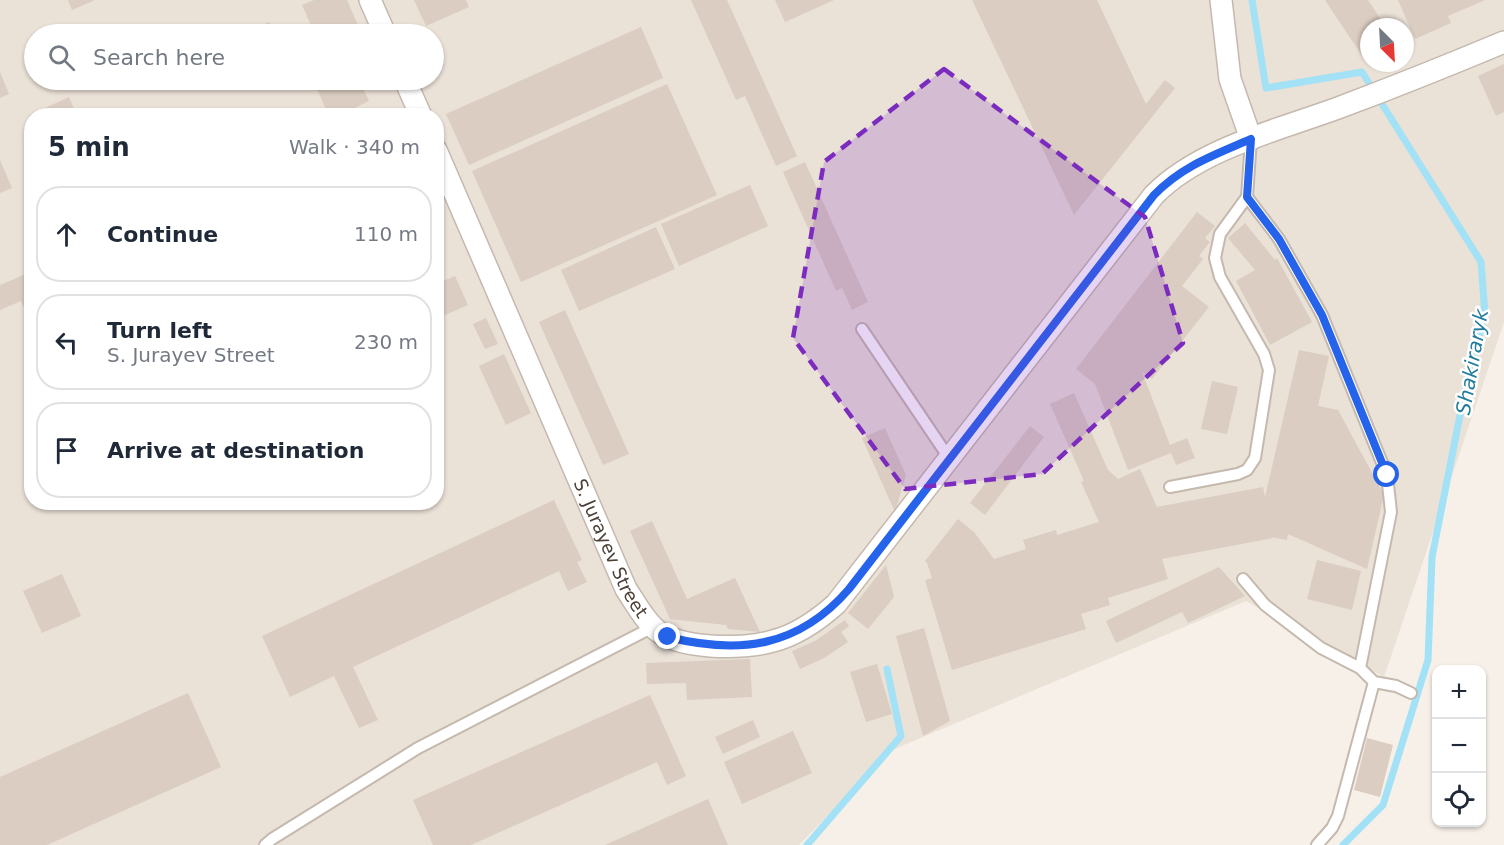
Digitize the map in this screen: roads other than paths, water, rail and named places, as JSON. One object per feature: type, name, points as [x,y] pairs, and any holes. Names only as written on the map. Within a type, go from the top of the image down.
[{"type":"street","points":[[370,0],[381,24]]},
{"type":"street","points":[[1221,0],[1230,79],[1251,139]]},
{"type":"street","name":"S. Jurayev Street","points":[[444,168],[626,589],[653,627],[668,637],[705,645],[749,646],[773,641],[798,631],[821,617],[849,589],[1154,195],[1169,180],[1188,166],[1251,139],[1339,108],[1504,42]]},
{"type":"street","points":[[409,90],[417,108]]},
{"type":"lane","points":[[1170,487],[1238,474],[1247,470],[1255,458],[1269,370],[1264,354],[1220,277],[1215,258],[1220,234],[1247,197],[1251,139]]},
{"type":"lane","points":[[1247,197],[1279,239],[1322,315],[1387,475],[1391,512],[1360,668]]},
{"type":"lane","points":[[862,329],[949,458]]},
{"type":"lane","points":[[1243,579],[1264,606],[1321,648],[1360,668],[1374,682],[1396,686],[1411,693]]},
{"type":"lane","points":[[265,845],[418,748],[653,627]]},
{"type":"lane","points":[[1317,845],[1332,828],[1338,816],[1374,682]]},
{"type":"waterway","name":"Shakiraryk","points":[[1252,0],[1266,88],[1362,72],[1481,262],[1485,315],[1467,380],[1432,557],[1428,660],[1383,805],[1343,845]]},
{"type":"waterway","points":[[807,845],[901,736],[887,669]]}]
